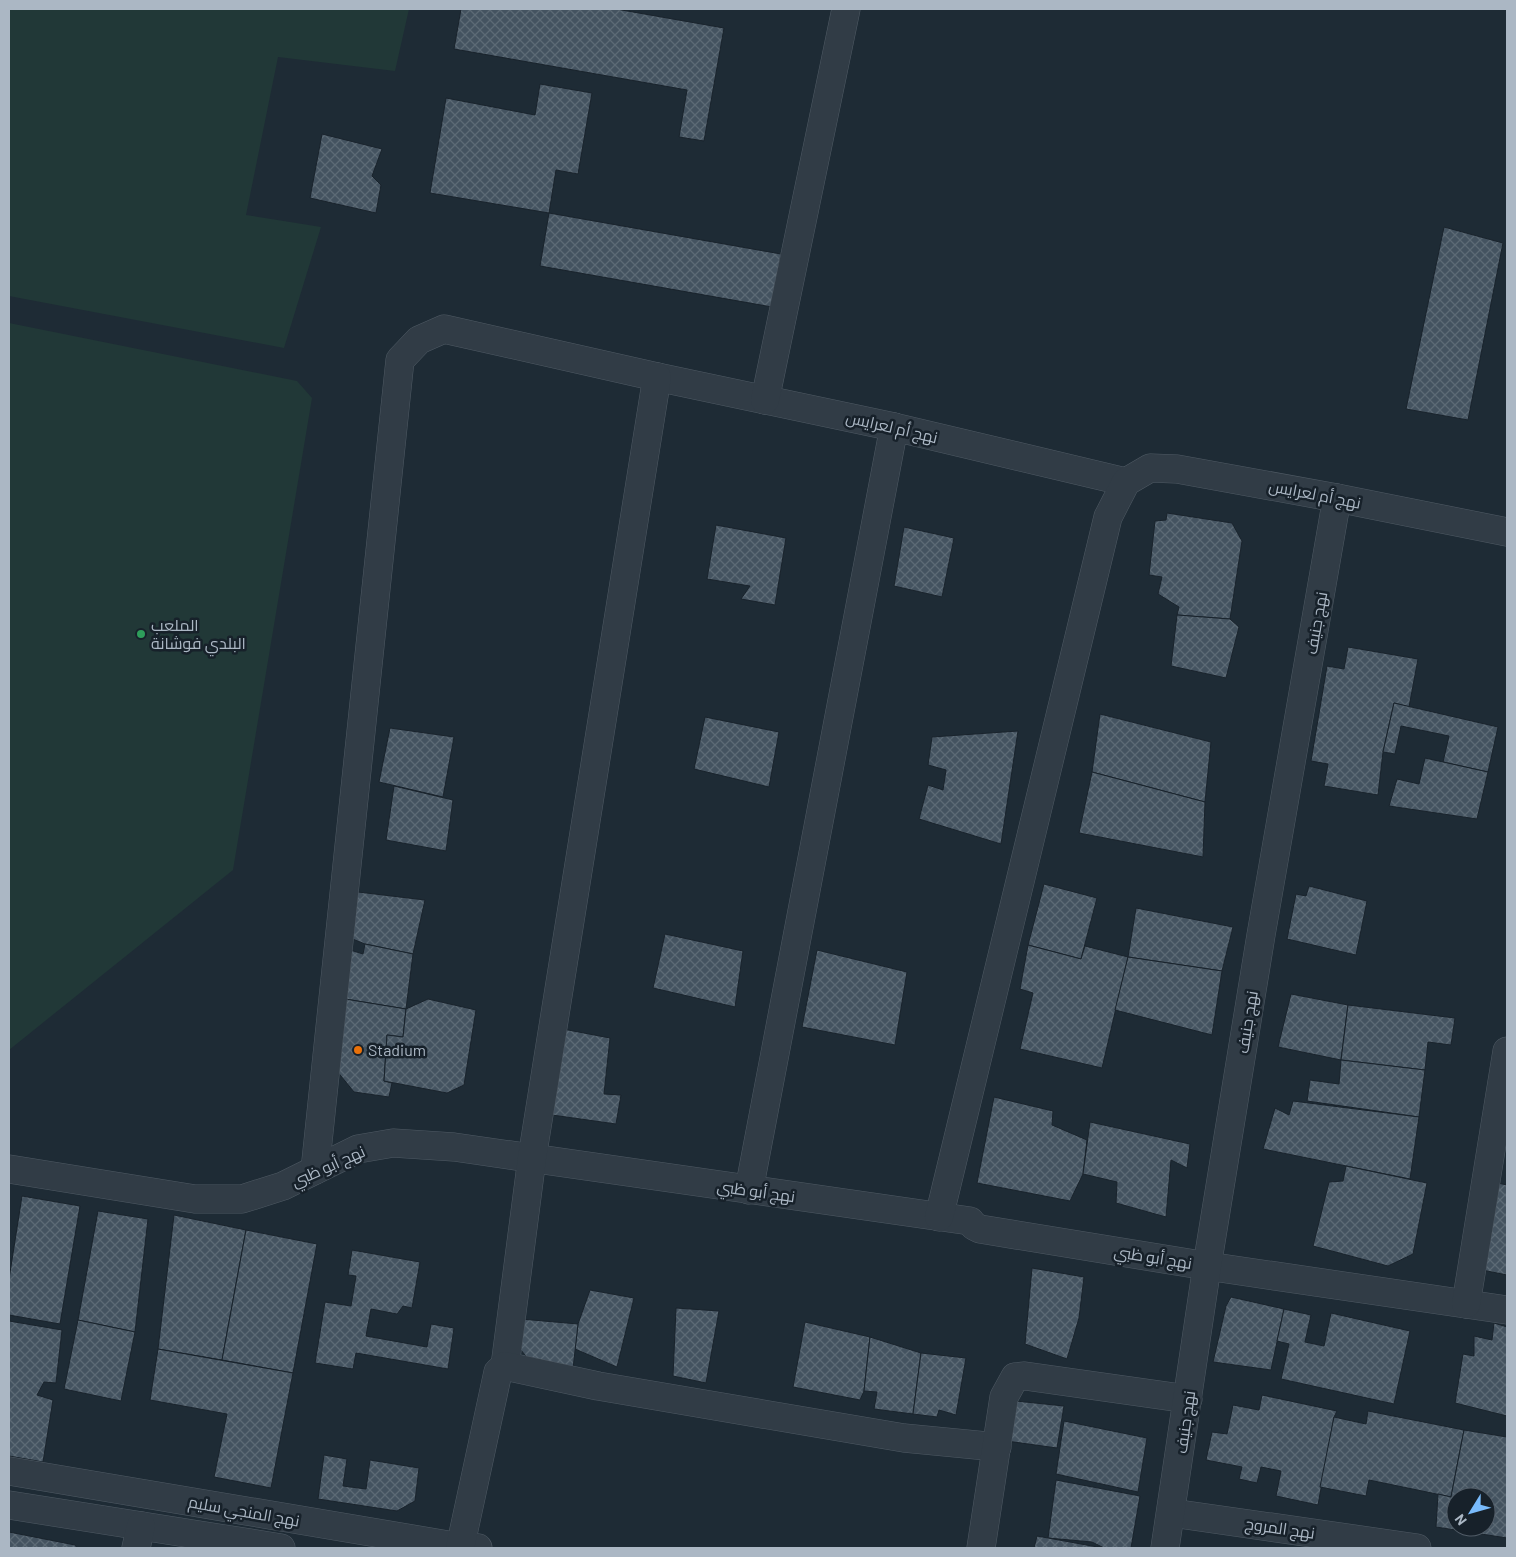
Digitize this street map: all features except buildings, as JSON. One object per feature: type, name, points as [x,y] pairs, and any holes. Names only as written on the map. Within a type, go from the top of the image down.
[{"type":"street","points":[[766,400],[846,9]]},
{"type":"street","name":"نهج أم لعرايس","points":[[315,1170],[400,360],[419,340],[444,329],[657,377],[894,427],[1126,482],[1150,468],[1177,469],[1337,498],[1507,532]]},
{"type":"street","points":[[467,1548],[498,1372],[505,1366],[532,1158],[657,377]]},
{"type":"street","points":[[748,1190],[894,427]]},
{"type":"street","points":[[939,1217],[1108,517],[1126,482]]},
{"type":"street","name":"نهج جنيف","points":[[1165,1548],[1172,1512],[1207,1266],[1261,935],[1337,498]]},
{"type":"street","points":[[1466,1304],[1507,1051]]},
{"type":"street","name":"نهج أبو ظبي","points":[[9,1170],[195,1199],[242,1199],[283,1186],[358,1150],[393,1143],[454,1147],[939,1217],[970,1222],[980,1229],[1207,1266],[1507,1310]]},
{"type":"street","points":[[505,1366],[598,1386],[904,1438],[996,1447]]},
{"type":"street","points":[[982,1548],[1004,1397],[1015,1377],[1025,1376],[1188,1399]]},
{"type":"street","name":"نهج المنجي سليم","points":[[9,1471],[467,1548]]},
{"type":"street","name":"نهج المنجي سليم","points":[[9,1505],[138,1537],[281,1548]]},
{"type":"street","name":"نهج المروج","points":[[1172,1512],[1417,1548]]},
{"type":"green space","points":[[9,9],[409,9],[395,71],[278,57],[246,215],[321,227],[284,348],[9,296]]},
{"type":"green space","name":"الملعب البلدي فوشانة","points":[[9,323],[297,381],[312,398],[233,870],[9,1050]]},
{"type":"place","name":"الملعب البلدي فوشانة","points":[[141,634]]},
{"type":"place","name":"Stadium","points":[[358,1050]]}]
